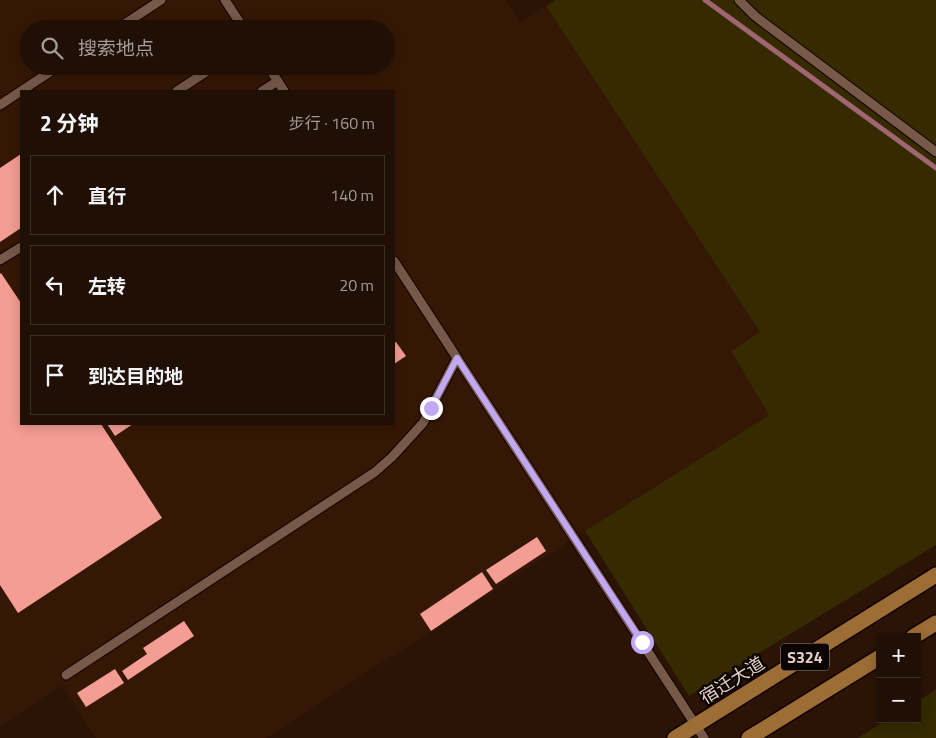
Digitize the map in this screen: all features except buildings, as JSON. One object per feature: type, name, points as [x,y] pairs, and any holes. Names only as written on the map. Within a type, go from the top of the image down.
[{"type":"main road","name":"宿迁大道","points":[[675,738],[936,576]]},
{"type":"main road","points":[[919,633],[936,622]]},
{"type":"main road","name":"S324","points":[[749,738],[876,659]]},
{"type":"lane","points":[[131,20],[161,0]]},
{"type":"lane","points":[[225,0],[238,20]]},
{"type":"lane","points":[[739,0],[755,16],[936,152]]},
{"type":"lane","points":[[23,90],[45,75]]},
{"type":"lane","points":[[178,90],[201,75]]},
{"type":"lane","points":[[274,75],[283,90]]},
{"type":"lane","points":[[264,90],[278,81]]},
{"type":"lane","points":[[0,105],[20,92]]},
{"type":"lane","points":[[0,260],[20,247]]},
{"type":"lane","points":[[395,263],[704,738]]},
{"type":"lane","points":[[66,675],[376,472],[423,423],[457,358]]},
{"type":"shaded area","points":[[0,0],[506,0],[520,22],[546,6],[760,332],[731,351],[769,415],[585,531],[266,738],[96,738],[62,685],[0,727]]},
{"type":"shaded area","points":[[555,0],[936,0],[936,545],[689,696],[585,531],[769,415],[731,351],[760,332],[546,6]]},
{"type":"shaded area","points":[[936,690],[936,738],[858,738],[882,723],[921,723],[921,699]]},
{"type":"waterway","points":[[705,0],[936,168]]},
{"type":"route","points":[[431,408],[457,358],[642,642]]}]
